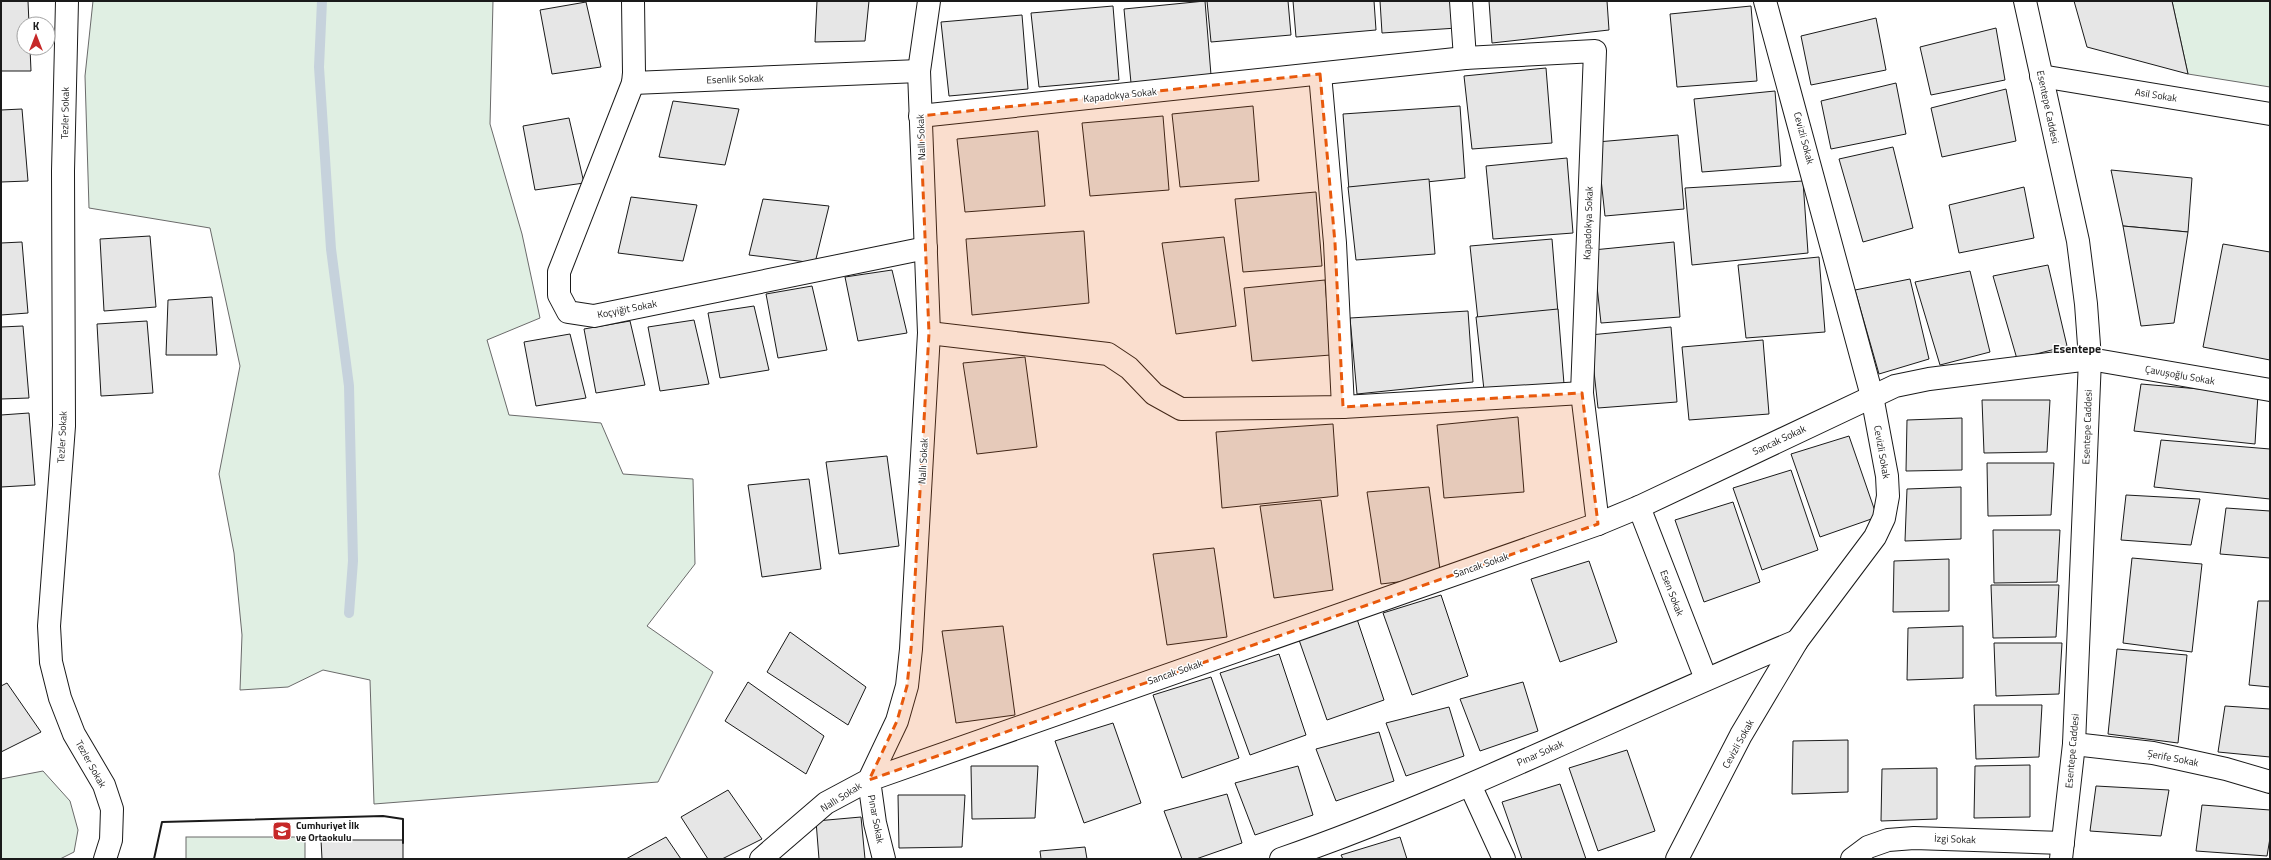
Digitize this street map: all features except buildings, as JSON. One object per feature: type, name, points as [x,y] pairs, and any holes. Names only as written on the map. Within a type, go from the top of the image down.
[{"type":"street","name":"Tezler Sokak","points":[[67,1],[63,171],[64,426],[49,626],[51,662],[60,698],[74,734],[104,785],[112,809],[110,840],[105,859]]},
{"type":"street","points":[[633,1],[633,83]]},
{"type":"street","name":"Nallı Sokak","points":[[761,859],[826,804],[869,780],[897,721],[907,686],[912,641],[929,333],[919,71],[928,1]]},
{"type":"street","points":[[1461,1],[1465,58]]},
{"type":"street","name":"Cevizli Sokak","points":[[1677,859],[1742,735],[1797,641],[1875,537],[1884,518],[1888,496],[1887,476],[1872,396],[1765,1]]},
{"type":"street","name":"Esentepe Caddesi","points":[[2025,1],[2078,241],[2086,304],[2090,359],[2074,744],[2062,851]]},
{"type":"street","name":"Kapadokya Sokak","points":[[920,116],[1465,58],[1595,51],[1582,393],[1598,524]]},
{"type":"street","name":"Esenlik Sokak","points":[[633,83],[919,71]]},
{"type":"street","points":[[1320,74],[1335,236],[1343,407]]},
{"type":"street","name":"Asil Sokak","points":[[2041,76],[2270,114]]},
{"type":"street","name":"Koçyiğit Sokak","points":[[633,83],[559,272],[559,295],[568,312],[594,316],[926,248]]},
{"type":"street","points":[[929,333],[1108,354],[1129,368],[1154,394],[1181,410],[1343,407],[1582,393]]},
{"type":"street","name":"Sancak Sokak","points":[[869,780],[1598,524],[1639,507],[1895,386],[1930,379],[2090,359]]},
{"type":"street","name":"Çavuşoğlu Sokak","points":[[2090,359],[2270,390]]},
{"type":"street","name":"Esen Sokak","points":[[1639,507],[1706,679]]},
{"type":"street","name":"Pınar Sokak","points":[[1281,859],[1328,843],[1470,785],[1706,679],[1797,641]]},
{"type":"street","name":"Şerife Sokak","points":[[2074,744],[2153,753],[2226,769],[2270,782]]},
{"type":"street","name":"Pınar Sokak","points":[[869,780],[875,823],[884,859]]},
{"type":"street","points":[[1470,785],[1504,859]]},
{"type":"street","name":"İzgi Sokak","points":[[1852,859],[1868,847],[1888,840],[1914,838],[2062,851]]},
{"type":"highlighted area","points":[[1320,74],[1335,243],[1343,407],[1582,393],[1598,524],[869,780],[897,721],[907,686],[911,649],[929,333],[920,116]]},
{"type":"green space","points":[[93,1],[493,1],[490,124],[522,234],[540,318],[487,340],[509,415],[601,423],[623,474],[693,479],[695,564],[647,626],[713,672],[658,782],[374,804],[370,680],[323,670],[288,687],[240,690],[242,635],[234,553],[219,474],[240,366],[210,228],[89,208],[85,76]]},
{"type":"green space","points":[[2172,1],[2270,1],[2270,87],[2188,74]]},
{"type":"green space","points":[[43,771],[70,801],[78,830],[74,852],[60,859],[1,859],[1,779]]},
{"type":"green space","points":[[186,837],[305,837],[305,859],[186,859]]},
{"type":"waterway","points":[[322,1],[319,67],[331,249],[349,386],[353,561],[349,613]]},
{"type":"wall","points":[[154,859],[162,822],[383,816],[403,819],[403,843]]},
{"type":"place","name":"Cumhuriyet İlk ve Ortaokulu","points":[[282,831]]},
{"type":"district","name":"Esentepe","points":[[2077,348]]}]
